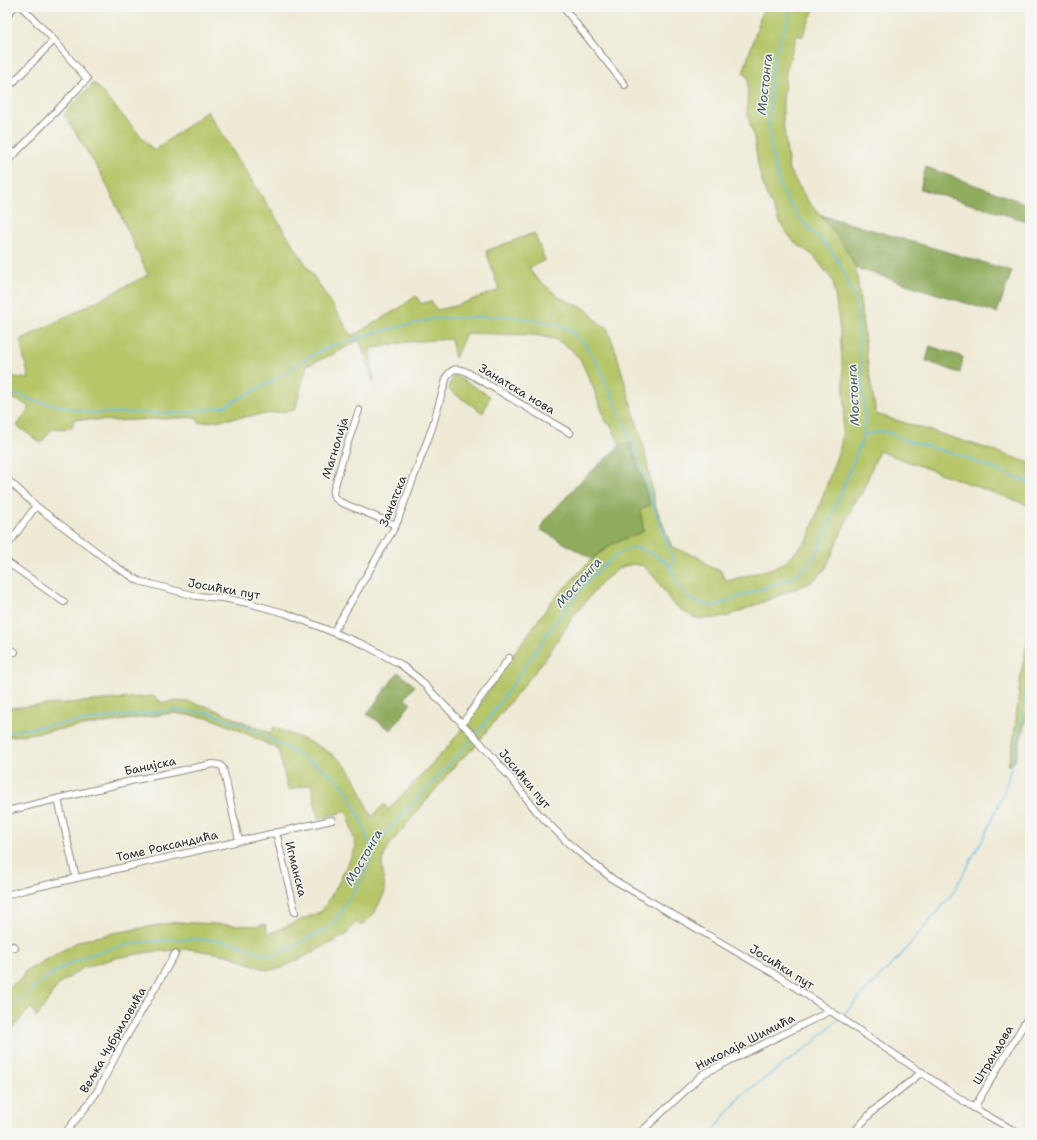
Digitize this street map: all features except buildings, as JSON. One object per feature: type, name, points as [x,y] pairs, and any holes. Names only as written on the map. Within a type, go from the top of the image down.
[{"type":"street","points":[[7,14],[14,7]]},
{"type":"street","points":[[7,162],[87,79],[54,40],[22,7]]},
{"type":"street","points":[[563,7],[625,85]]},
{"type":"street","points":[[7,90],[54,40]]},
{"type":"street","points":[[7,146],[15,154]]},
{"type":"street","name":"Занатска нова","points":[[452,370],[457,368],[465,371],[570,433]]},
{"type":"street","name":"Занатска","points":[[334,632],[396,525],[432,428],[447,376],[452,370]]},
{"type":"street","name":"Магнолија","points":[[359,410],[333,493],[340,502],[396,525]]},
{"type":"street","name":"Јосићки пут","points":[[7,479],[36,506],[118,568],[139,581],[196,596],[223,598],[285,613],[365,644],[400,664],[419,680],[478,740],[514,782],[537,812],[567,842],[614,880],[777,975],[974,1108],[1018,1133]]},
{"type":"street","points":[[7,546],[36,506]]},
{"type":"street","points":[[7,562],[64,602]]},
{"type":"street","points":[[7,648],[15,652]]},
{"type":"street","points":[[464,726],[509,658]]},
{"type":"street","name":"Банијска","points":[[7,811],[135,780],[213,764],[220,765],[223,768],[239,841]]},
{"type":"street","points":[[58,799],[76,878]]},
{"type":"street","name":"Томе Роксандића","points":[[7,895],[332,820]]},
{"type":"street","name":"Игманска","points":[[276,832],[295,912]]},
{"type":"street","points":[[7,950],[13,946],[15,948]]},
{"type":"street","name":"Вељка Чубриловића","points":[[65,1133],[98,1090],[121,1046],[175,954]]},
{"type":"street","name":"Николаја Шимића","points":[[640,1133],[703,1074],[833,1012]]},
{"type":"street","name":"Штрандова","points":[[974,1108],[1030,1014]]},
{"type":"street","points":[[853,1133],[873,1111],[922,1072]]},
{"type":"green space","points":[[764,7],[815,7],[802,37],[797,35],[786,72],[783,99],[783,122],[789,170],[808,201],[850,253],[856,268],[868,366],[876,414],[1030,463],[1030,506],[879,451],[861,495],[855,500],[826,568],[812,582],[726,617],[704,619],[695,618],[672,603],[656,579],[644,566],[634,564],[618,569],[601,583],[573,617],[546,658],[476,746],[459,761],[391,843],[382,863],[385,892],[374,914],[361,926],[356,922],[346,935],[280,969],[267,970],[228,955],[190,949],[149,952],[115,958],[83,968],[58,985],[37,1017],[31,1007],[7,1035],[7,989],[24,976],[24,972],[79,941],[113,933],[177,922],[256,926],[265,924],[268,934],[322,911],[337,886],[356,847],[347,811],[318,819],[311,784],[288,790],[278,749],[210,718],[173,713],[7,737],[7,708],[153,696],[163,703],[174,701],[189,702],[206,706],[270,733],[274,727],[329,752],[339,759],[354,777],[372,817],[384,804],[388,810],[446,749],[469,720],[552,601],[592,559],[612,544],[640,509],[631,444],[620,445],[611,425],[606,422],[593,387],[581,361],[571,349],[565,345],[554,339],[535,335],[466,333],[455,358],[451,339],[407,342],[370,349],[374,383],[359,340],[336,353],[307,365],[295,410],[199,423],[197,417],[116,421],[74,419],[72,428],[52,429],[41,443],[17,426],[30,407],[17,400],[7,399],[7,376],[29,379],[20,340],[148,275],[105,181],[64,114],[94,83],[154,151],[207,111],[352,336],[401,307],[416,296],[421,304],[431,301],[437,310],[455,306],[499,290],[486,251],[534,233],[545,260],[529,268],[535,277],[560,298],[586,309],[601,325],[607,327],[616,352],[644,448],[655,505],[672,547],[698,557],[712,568],[720,570],[727,581],[773,568],[785,563],[808,539],[841,444],[845,405],[840,331],[833,281],[814,256],[794,242],[782,226],[766,194],[759,170],[754,138],[747,112],[748,77],[743,73]]},
{"type":"green space","points":[[926,167],[1030,205],[1030,222],[920,189]]},
{"type":"green space","points":[[821,215],[1012,271],[997,313],[856,268],[844,247]]},
{"type":"green space","points":[[930,346],[963,357],[960,373],[926,361]]},
{"type":"green space","points":[[454,375],[490,396],[483,413],[448,389]]},
{"type":"green space","points":[[631,444],[650,505],[640,510],[644,531],[612,544],[592,559],[541,530],[546,519],[580,482],[620,445]]},
{"type":"green space","points":[[1030,630],[1030,703],[1015,761],[1008,766],[1014,738],[1021,673]]},
{"type":"green space","points":[[398,672],[415,686],[405,698],[411,703],[391,730],[367,714]]},
{"type":"waterway","name":"Мостонга","points":[[475,736],[576,594],[601,567],[628,549],[641,549],[660,558],[670,567],[679,587],[691,600],[701,604],[714,606],[794,577],[811,561],[818,551],[864,435],[865,416],[858,320],[855,299],[839,262],[828,247],[800,219],[788,201],[779,184],[773,158],[769,131],[771,76],[775,55],[792,7]]},
{"type":"waterway","points":[[7,394],[19,395],[31,400],[92,413],[184,413],[223,407],[273,381],[305,359],[331,346],[371,334],[433,319],[507,316],[557,324],[575,334],[597,362],[635,448],[649,494],[673,558],[671,567]]},
{"type":"waterway","points":[[864,435],[884,431],[905,440],[958,455],[1030,483]]},
{"type":"waterway","points":[[841,1017],[900,956],[953,893],[987,831],[1004,792],[1018,744],[1030,665]]},
{"type":"waterway","points":[[7,732],[58,724],[174,710],[210,713],[250,728],[319,766],[340,782],[348,793],[360,818],[373,852]]},
{"type":"waterway","name":"Мостонга","points":[[7,1011],[31,990],[60,969],[95,953],[114,948],[155,941],[197,939],[216,940],[239,944],[269,956],[274,956],[326,929],[334,923],[360,882],[372,858],[373,852],[383,836],[473,739]]},
{"type":"waterway","points":[[711,1133],[742,1095],[812,1044],[838,1019]]}]
